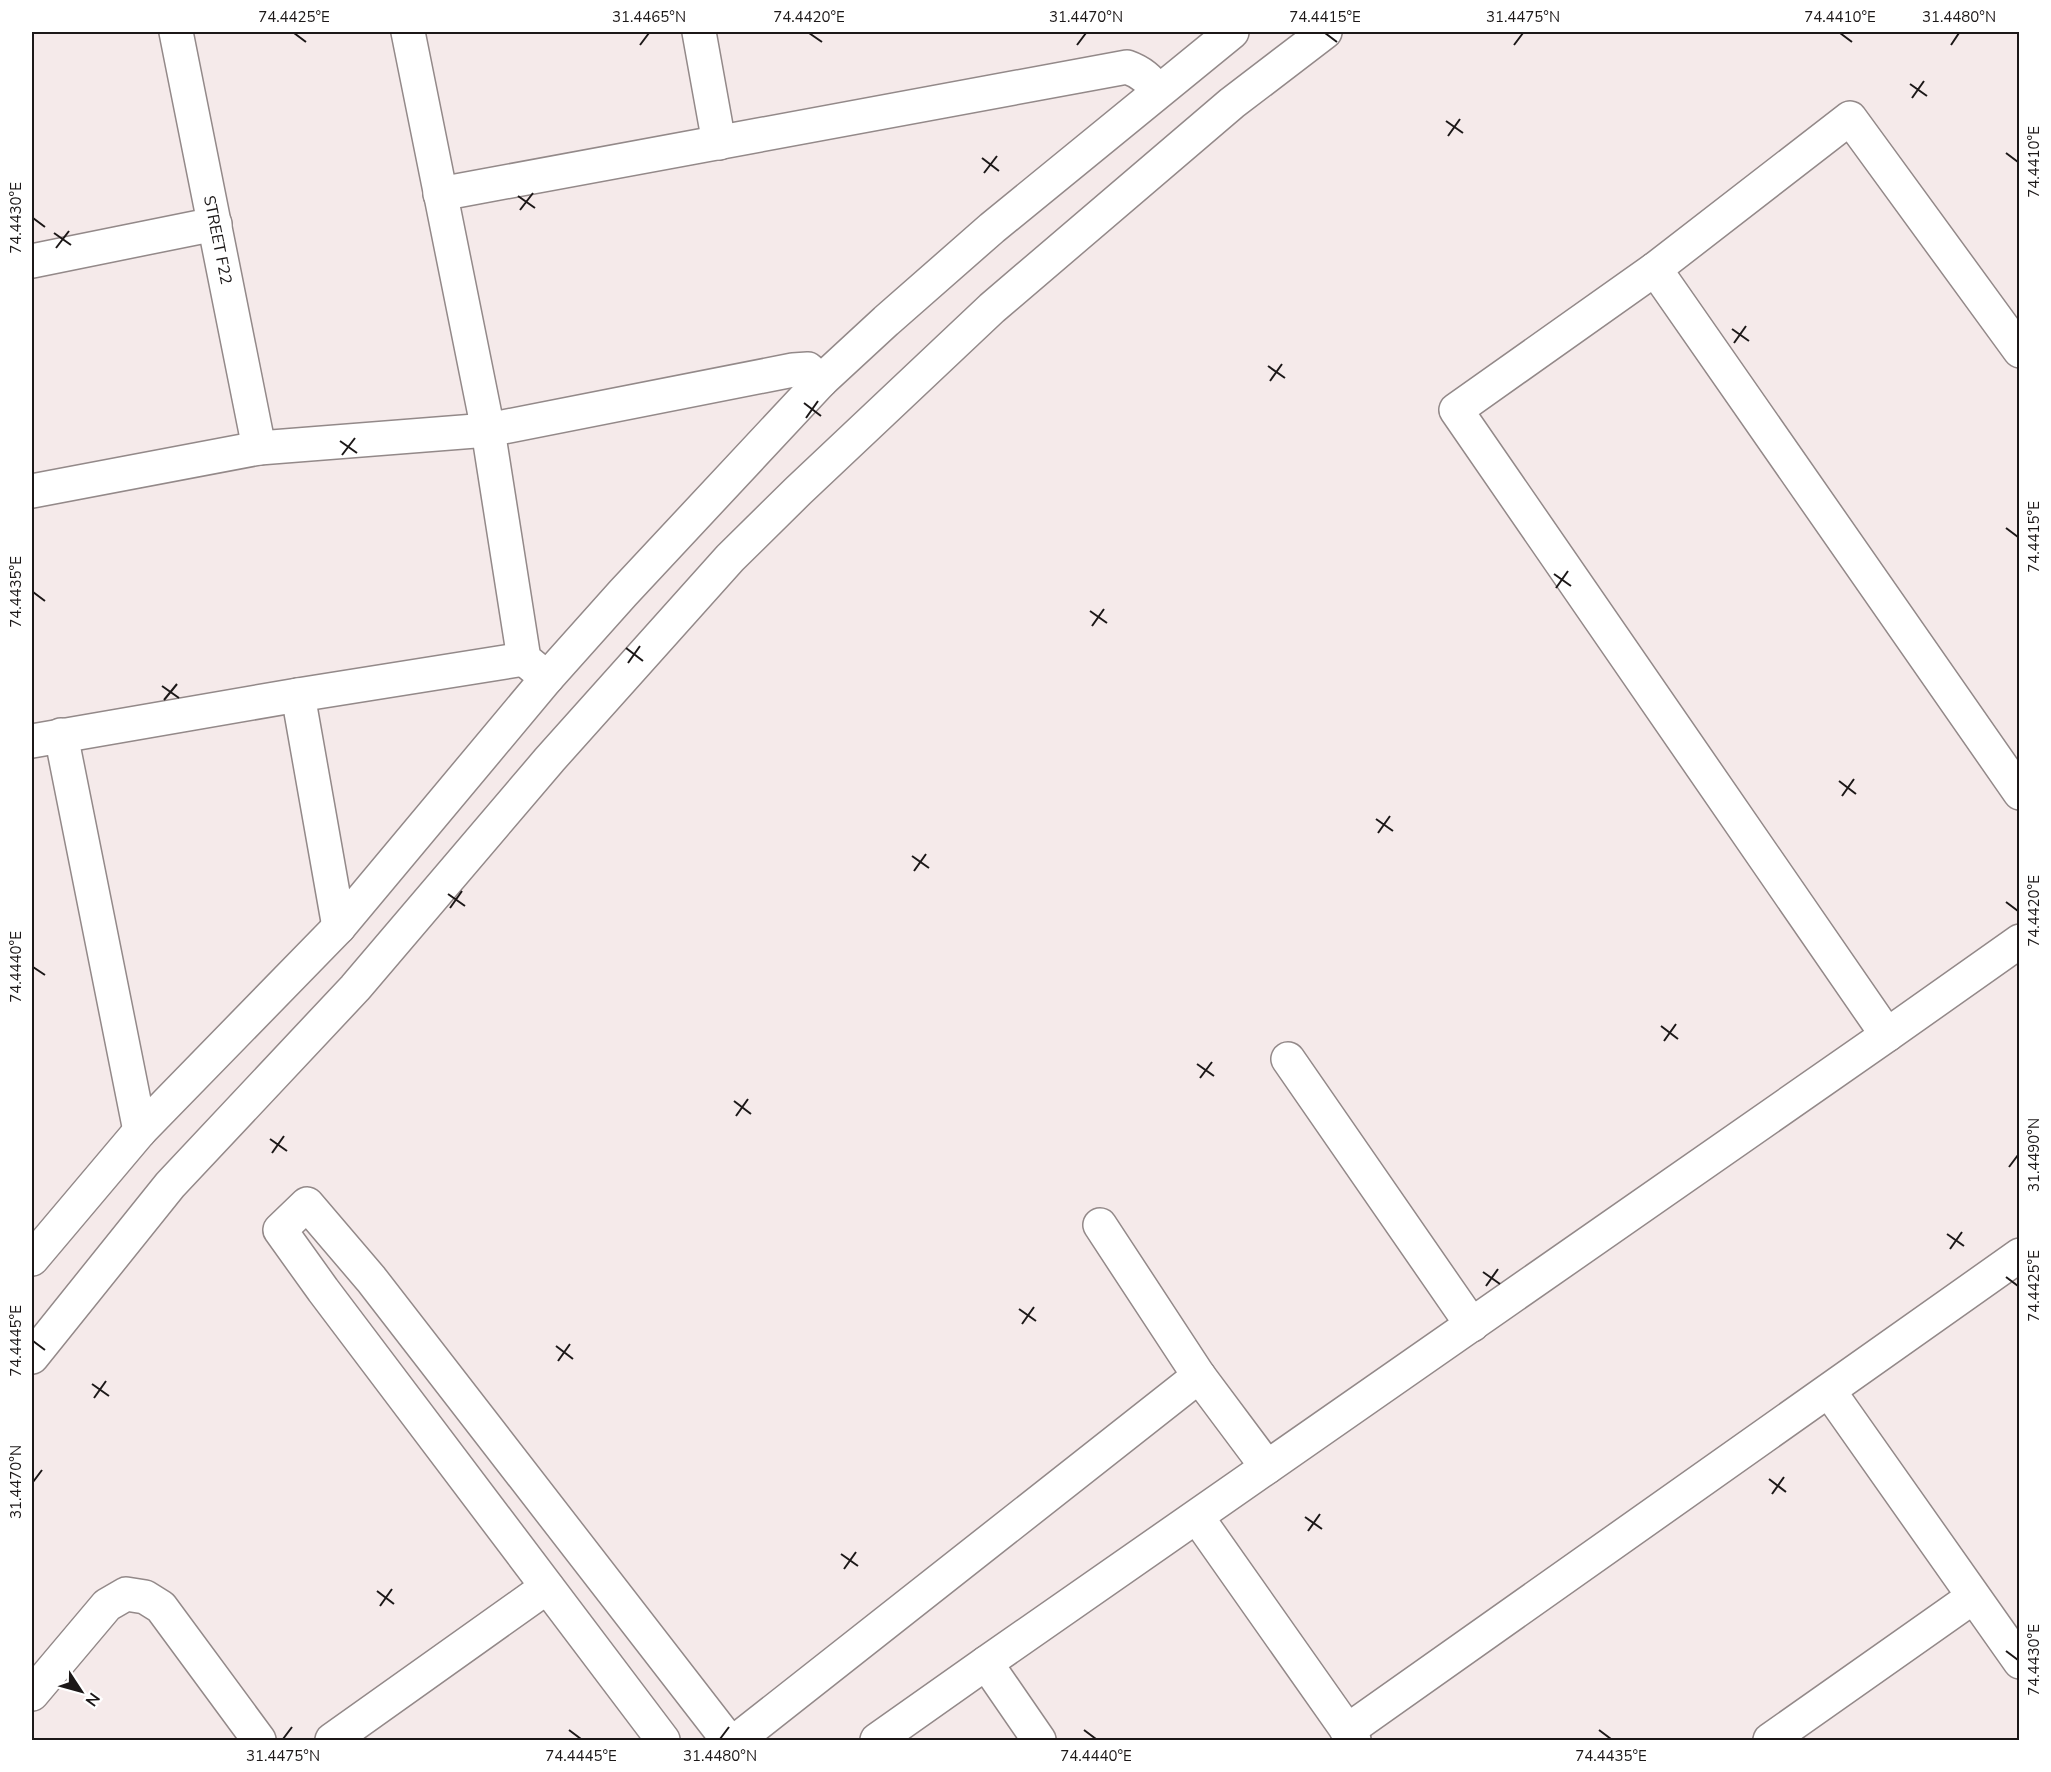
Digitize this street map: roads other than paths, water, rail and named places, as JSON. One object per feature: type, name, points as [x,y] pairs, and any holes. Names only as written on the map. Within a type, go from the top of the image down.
[{"type":"street","name":"STREET F22","points":[[176,32],[259,448]]},
{"type":"street","points":[[408,32],[535,669]]},
{"type":"street","points":[[699,32],[719,143]]},
{"type":"street","points":[[32,1259],[140,1131],[339,927],[535,669],[623,593],[821,381],[886,321],[992,228],[1232,32]]},
{"type":"street","points":[[32,1357],[170,1185],[355,988],[550,759],[730,558],[798,490],[992,308],[1232,103],[1325,32]]},
{"type":"street","points":[[440,194],[1127,67],[1149,79],[1158,92]]},
{"type":"street","points":[[1887,1035],[1456,410],[1655,269],[1850,118],[2017,342]]},
{"type":"street","points":[[32,261],[215,224]]},
{"type":"street","points":[[1655,269],[2019,793]]},
{"type":"street","points":[[32,491],[259,448],[488,430],[793,370],[808,369],[821,381]]},
{"type":"street","points":[[140,1131],[46,738],[298,695],[535,669]]},
{"type":"street","points":[[298,695],[339,927]]},
{"type":"street","points":[[878,1740],[2019,941]]},
{"type":"street","points":[[1288,1059],[1472,1325]]},
{"type":"street","points":[[663,1740],[280,1230],[307,1204],[370,1278],[729,1740]]},
{"type":"street","points":[[1100,1225],[1199,1376],[1267,1467]]},
{"type":"street","points":[[1197,1517],[1351,1736],[2019,1255]]},
{"type":"street","points":[[737,1740],[1199,1376]]},
{"type":"street","points":[[1829,1391],[2019,1662]]},
{"type":"street","points":[[333,1740],[547,1587]]},
{"type":"street","points":[[32,1694],[107,1605],[126,1594],[145,1597],[161,1607],[259,1740]]},
{"type":"street","points":[[1770,1740],[1973,1597]]},
{"type":"street","points":[[986,1663],[1039,1740]]}]
